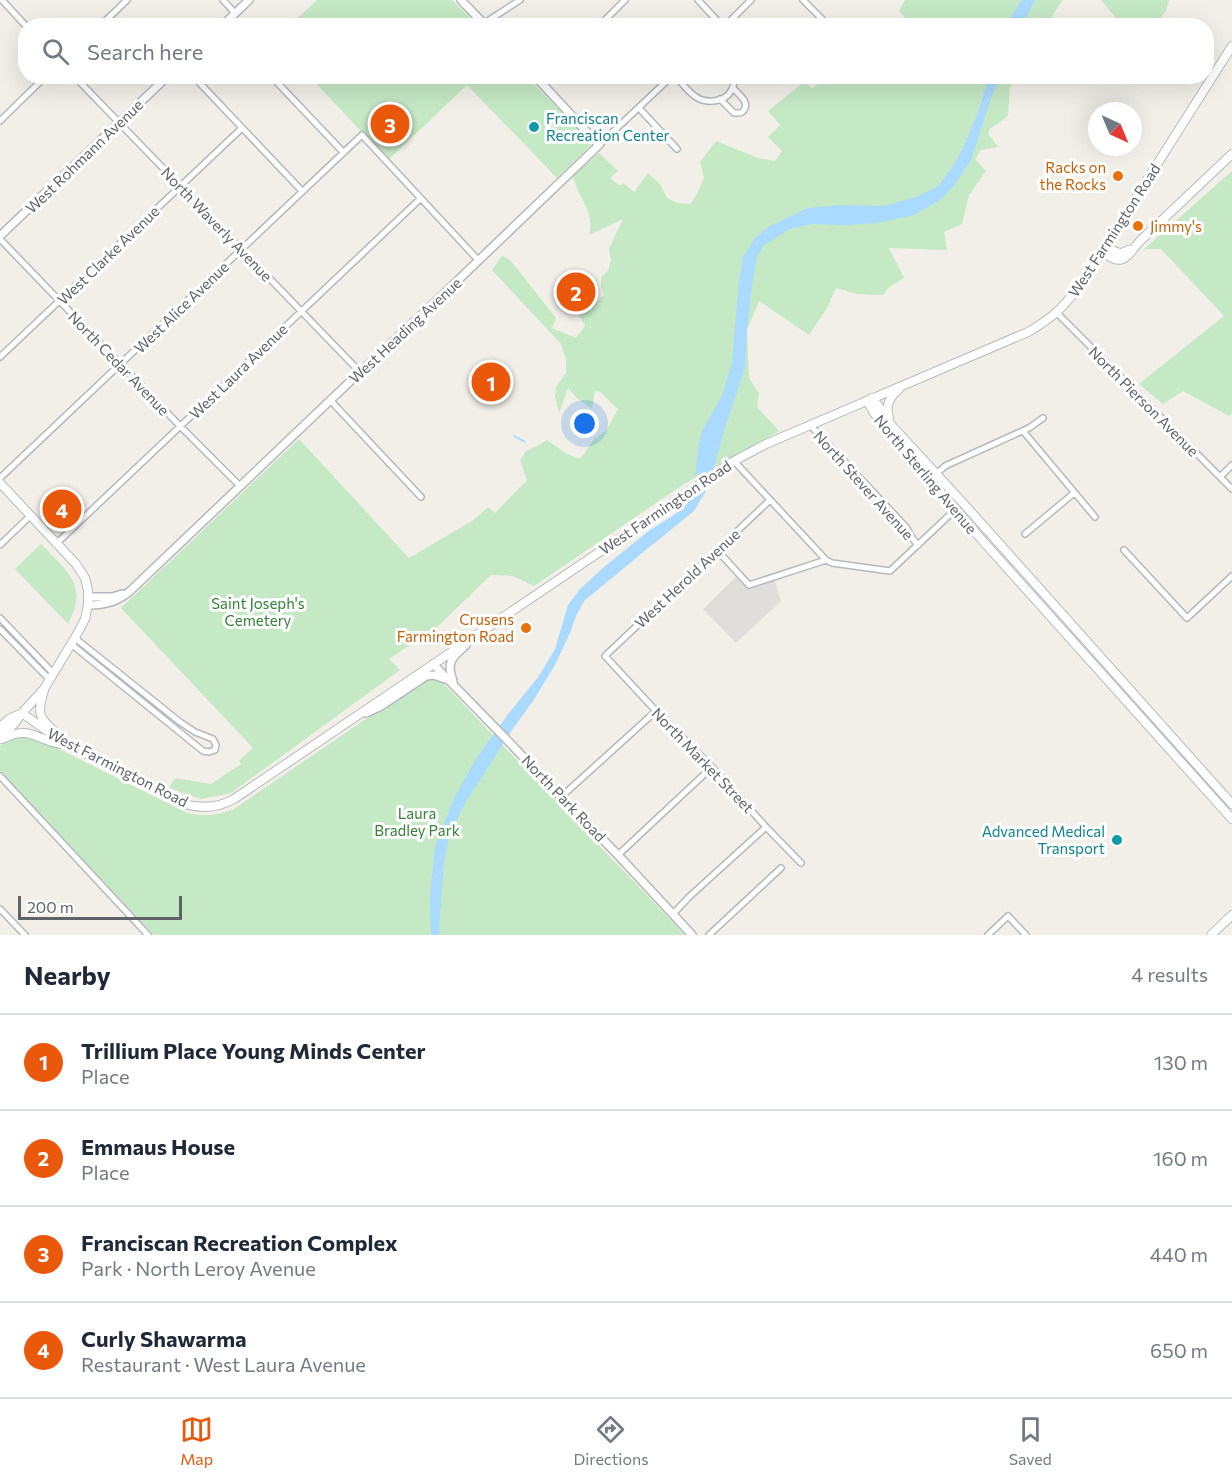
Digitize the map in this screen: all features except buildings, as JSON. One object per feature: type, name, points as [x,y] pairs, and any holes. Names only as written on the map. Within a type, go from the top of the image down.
[{"type":"main road","name":"West Farmington Road","points":[[1214,74],[1232,46]]},
{"type":"main road","name":"West Farmington Road","points":[[22,713],[66,744],[178,801],[194,806],[209,807],[237,798],[734,461],[755,449],[1045,323],[1071,297],[1208,84]]},
{"type":"main road","points":[[1102,251],[1111,250],[1123,254],[1139,242],[1232,154]]},
{"type":"main road","points":[[913,450],[890,419],[887,406],[893,395],[914,380]]},
{"type":"main road","name":"North Sterling Avenue","points":[[1232,804],[963,503],[933,477],[874,413],[869,404],[872,398],[913,450],[933,477],[956,510],[1232,819]]},
{"type":"main road","points":[[0,483],[81,571],[87,584],[88,601],[87,613],[52,677],[0,738]]},
{"type":"main road","points":[[44,689],[40,715],[66,744]]},
{"type":"main road","points":[[0,727],[9,719],[22,713]]},
{"type":"main road","points":[[0,738],[20,732],[29,733],[52,743],[66,744]]},
{"type":"main road","points":[[1211,935],[1232,915]]},
{"type":"street","points":[[108,18],[127,0]]},
{"type":"street","points":[[224,0],[235,13]]},
{"type":"street","points":[[230,18],[249,0]]},
{"type":"street","points":[[461,0],[479,18]]},
{"type":"street","points":[[492,18],[520,0]]},
{"type":"street","points":[[607,18],[626,0]]},
{"type":"street","points":[[698,0],[716,18]]},
{"type":"street","points":[[732,18],[751,0]]},
{"type":"street","points":[[803,0],[821,18]]},
{"type":"street","points":[[3,2],[18,18]]},
{"type":"street","points":[[0,121],[38,84]]},
{"type":"street","name":"North Waverly Avenue","points":[[81,84],[360,372]]},
{"type":"street","name":"West Rohmann Avenue","points":[[0,237],[160,84]]},
{"type":"street","points":[[201,84],[302,191]]},
{"type":"street","points":[[279,84],[343,152]]},
{"type":"street","points":[[544,84],[599,145]]},
{"type":"street","name":"West Heading Avenue","points":[[88,601],[106,604],[123,597],[664,84]]},
{"type":"street","points":[[681,84],[695,97],[712,101],[728,95],[734,84]]},
{"type":"street","points":[[720,99],[734,113],[743,111],[746,106],[745,102],[733,88]]},
{"type":"street","points":[[639,108],[678,149]]},
{"type":"street","name":"West Clarke Avenue","points":[[0,357],[242,128]]},
{"type":"street","name":"West Alice Avenue","points":[[0,478],[362,135],[420,199]]},
{"type":"street","points":[[420,199],[479,261]]},
{"type":"street","name":"West Laura Avenue","points":[[57,543],[420,199]]},
{"type":"street","name":"North Cedar Avenue","points":[[0,237],[240,486]]},
{"type":"street","name":"North Pierson Avenue","points":[[1057,313],[1232,489]]},
{"type":"street","points":[[330,400],[421,498]]},
{"type":"street","points":[[933,477],[945,466],[1023,431],[1043,418]]},
{"type":"street","name":"North Stever Avenue","points":[[810,425],[906,527],[918,545]]},
{"type":"street","points":[[1023,431],[1095,517]]},
{"type":"street","points":[[734,461],[826,560],[832,563],[890,571],[963,503]]},
{"type":"street","points":[[1220,477],[1232,465]]},
{"type":"street","points":[[1025,534],[1074,494]]},
{"type":"street","name":"West Herold Avenue","points":[[605,656],[770,500]]},
{"type":"street","points":[[0,545],[31,515]]},
{"type":"street","points":[[717,550],[749,585],[826,560]]},
{"type":"street","points":[[1124,550],[1187,618],[1232,576]]},
{"type":"street","points":[[0,618],[52,677]]},
{"type":"street","points":[[0,629],[52,677]]},
{"type":"street","points":[[455,686],[449,668],[451,660],[477,634]]},
{"type":"street","points":[[73,641],[180,722],[195,732],[213,739],[216,750],[202,751],[73,641]]},
{"type":"street","name":"North Market Street","points":[[605,656],[801,863]]},
{"type":"street","name":"North Park Road","points":[[434,664],[692,935]]},
{"type":"street","points":[[348,721],[381,706],[426,676],[443,677],[455,686]]},
{"type":"street","points":[[561,797],[656,711]]},
{"type":"street","points":[[618,855],[712,767]]},
{"type":"street","points":[[0,776],[148,935]]},
{"type":"street","points":[[673,914],[766,827]]},
{"type":"street","points":[[709,935],[781,868]]},
{"type":"street","points":[[0,909],[25,935]]},
{"type":"street","points":[[988,935],[1008,916],[1026,935]]},
{"type":"shaded area","points":[[739,574],[749,584],[774,578],[781,601],[736,643],[703,609]]},
{"type":"green space","points":[[317,0],[452,0],[470,18],[298,18]]},
{"type":"green space","points":[[905,0],[1063,0],[1051,18],[905,18],[899,11]]},
{"type":"green space","points":[[1101,0],[1169,0],[1166,11],[1160,18],[1116,18]]},
{"type":"green space","points":[[317,84],[534,84],[591,142],[590,146],[557,178],[467,85],[388,160]]},
{"type":"green space","name":"Saint Joseph's Cemetery","points":[[802,84],[807,84],[812,88],[819,84],[1013,84],[1010,86],[1008,116],[990,129],[988,134],[998,147],[981,150],[975,159],[986,171],[969,195],[962,224],[944,232],[947,250],[889,248],[904,278],[888,288],[883,295],[857,294],[836,288],[827,308],[809,335],[759,301],[747,330],[749,378],[759,393],[757,407],[779,431],[684,484],[534,586],[513,576],[491,575],[438,626],[389,659],[400,670],[231,793],[201,799],[169,788],[175,778],[211,784],[241,764],[239,761],[253,748],[121,608],[299,439],[409,558],[475,519],[488,507],[495,513],[527,480],[520,460],[526,451],[547,440],[566,453],[580,458],[594,439],[606,431],[618,409],[600,392],[595,391],[592,409],[568,388],[559,413],[555,397],[556,387],[566,373],[566,360],[561,344],[492,270],[502,256],[511,261],[556,318],[552,328],[576,338],[585,326],[579,315],[604,294],[601,277],[608,271],[611,260],[609,249],[623,219],[589,235],[590,219],[573,176],[599,153],[618,171],[610,178],[620,186],[623,183],[634,192],[648,173],[660,184],[667,198],[678,203],[690,204],[704,178],[700,162],[716,141],[758,158],[775,161],[782,151],[768,137],[780,125],[768,111]]},
{"type":"green space","points":[[1232,171],[1232,413],[1229,416],[1183,391],[1163,404],[1139,384],[1224,316],[1161,249],[1144,249]]},
{"type":"green space","points":[[41,544],[67,571],[76,589],[74,610],[68,624],[15,569]]},
{"type":"green space","name":"Laura Bradley Park","points":[[426,678],[439,679],[685,935],[154,935],[0,771],[0,746],[15,736],[33,736],[187,813],[216,814],[234,809]]},
{"type":"water","points":[[1022,0],[1035,0],[1026,18],[1011,18]]},
{"type":"water","points":[[987,84],[997,84],[971,160],[954,186],[940,200],[914,215],[878,223],[812,224],[790,229],[763,246],[757,258],[753,278],[745,368],[713,469],[710,467],[713,470],[707,489],[694,511],[584,601],[555,665],[465,803],[449,836],[444,863],[440,935],[431,935],[430,897],[435,847],[454,798],[476,759],[539,676],[555,649],[568,605],[580,589],[650,530],[674,515],[687,504],[692,495],[698,473],[695,475],[703,429],[722,396],[732,363],[743,257],[755,238],[770,226],[808,208],[842,205],[884,206],[919,196],[938,186],[963,148]]},
{"type":"waterway","points":[[514,436],[525,442]]},
{"type":"place","name":"Franciscan Recreation Complex","points":[[390,124]]},
{"type":"place","name":"Franciscan Recreation Center","points":[[534,127]]},
{"type":"place","name":"Racks on the Rocks","points":[[1118,176]]},
{"type":"place","name":"Jimmy's","points":[[1138,226]]},
{"type":"place","name":"Emmaus House","points":[[576,292]]},
{"type":"place","name":"Trillium Place Young Minds Center","points":[[491,382]]},
{"type":"place","name":"Curly Shawarma","points":[[62,509]]},
{"type":"place","name":"Crusens Farmington Road","points":[[526,628]]},
{"type":"place","name":"Advanced Medical Transport","points":[[1117,840]]}]
